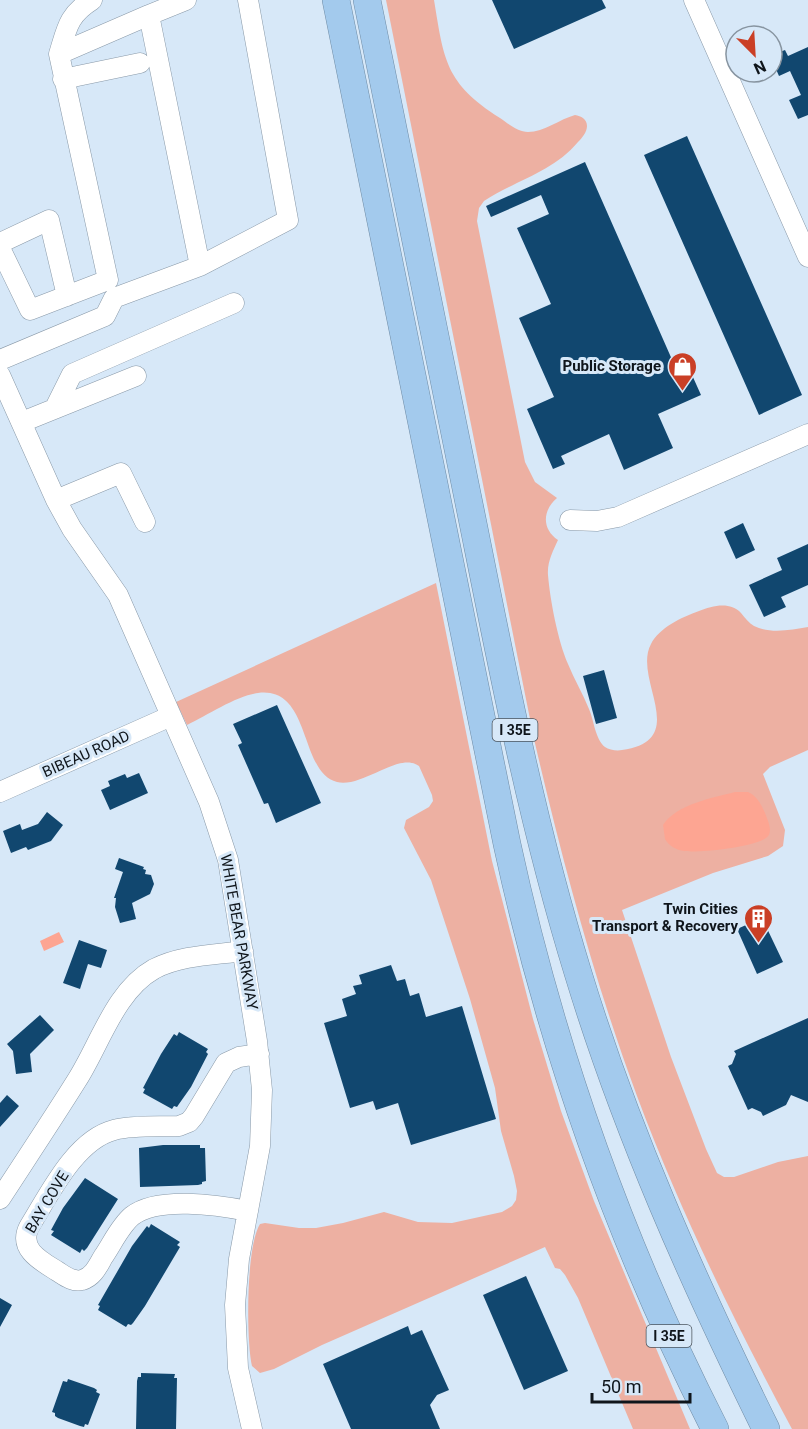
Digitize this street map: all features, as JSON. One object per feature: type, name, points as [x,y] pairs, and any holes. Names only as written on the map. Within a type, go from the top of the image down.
[{"type":"highway","name":"I 35E","points":[[336,0],[519,901],[539,979],[567,1074],[628,1240],[675,1348],[715,1429]]},
{"type":"highway","name":"I 35E","points":[[367,0],[512,717],[531,803],[564,926],[625,1112],[669,1222],[711,1316],[766,1429]]},
{"type":"highway","points":[[669,1222],[784,1429]]},
{"type":"highway","points":[[628,1240],[696,1429]]},
{"type":"street","points":[[0,374],[105,316],[111,289],[59,54],[70,19],[79,8],[92,0]]},
{"type":"street","points":[[59,54],[186,0]]},
{"type":"street","points":[[0,248],[30,310],[67,296],[111,289],[200,266],[288,220],[248,0]]},
{"type":"street","points":[[694,0],[808,257]]},
{"type":"street","points":[[149,15],[200,266]]},
{"type":"street","points":[[63,80],[140,63]]},
{"type":"street","points":[[0,243],[49,220],[67,296]]},
{"type":"street","points":[[56,408],[72,374],[234,303]]},
{"type":"street","name":"WHITE BEAR PARKWAY","points":[[0,374],[6,404],[22,422],[56,500],[72,529],[118,595],[209,802],[224,845],[233,885],[259,1054],[262,1090],[261,1136],[238,1267],[235,1325],[240,1379],[252,1429]]},
{"type":"street","points":[[22,422],[136,376]]},
{"type":"street","points":[[570,520],[597,521],[618,517],[808,434]]},
{"type":"street","points":[[56,500],[121,473],[145,522]]},
{"type":"street","name":"BIBEAU ROAD","points":[[0,792],[171,716]]},
{"type":"street","points":[[0,1198],[78,1079],[113,1015],[135,984],[156,968],[175,961],[243,951]]},
{"type":"street","name":"BAY COVE","points":[[248,1211],[204,1204],[158,1206],[144,1209],[126,1222],[93,1273],[81,1280],[69,1279],[37,1258],[30,1250],[26,1239],[28,1229],[35,1217],[74,1157],[88,1143],[102,1134],[117,1130],[187,1124],[193,1118],[226,1063],[234,1058],[259,1054]]},
{"type":"shaded area","points":[[386,0],[434,0],[445,54],[458,81],[482,105],[513,127],[524,132],[534,131],[575,115],[583,118],[587,124],[583,137],[557,161],[484,201],[479,208],[477,221],[525,462],[535,482],[557,498],[549,508],[546,520],[549,531],[558,540],[548,570],[558,632],[564,655],[587,703],[602,744],[609,749],[622,750],[643,744],[653,734],[657,721],[656,706],[648,674],[647,658],[651,644],[659,633],[678,620],[692,613],[726,606],[737,609],[754,626],[767,630],[781,631],[808,627],[808,750],[770,767],[763,774],[785,830],[783,846],[768,856],[713,873],[622,910],[671,1057],[717,1173],[724,1177],[734,1177],[778,1162],[808,1156],[808,1429],[792,1429],[709,1265],[671,1181],[637,1096],[593,964],[556,830],[534,739]]},
{"type":"shaded area","points":[[436,583],[492,861],[533,1019],[561,1111],[594,1201],[690,1429],[633,1429],[578,1298],[565,1275],[560,1269],[555,1268],[545,1247],[322,1345],[274,1369],[260,1373],[252,1366],[248,1294],[252,1252],[260,1224],[316,1228],[384,1212],[418,1222],[452,1223],[502,1212],[512,1206],[516,1200],[517,1191],[501,1131],[495,1088],[470,999],[431,880],[404,828],[406,820],[429,807],[433,801],[419,766],[401,763],[358,780],[337,782],[325,775],[316,763],[297,716],[288,703],[275,694],[249,695],[222,706],[187,725],[176,702]]},
{"type":"shaded area","points":[[735,792],[748,792],[760,803],[770,829],[769,835],[764,839],[743,846],[684,851],[671,846],[665,839],[663,825],[677,812],[696,803]]},
{"type":"shaded area","points":[[59,932],[64,942],[44,951],[40,941]]},
{"type":"building","points":[[492,0],[602,0],[606,8],[514,49]]},
{"type":"building","points":[[808,47],[808,115],[798,119],[789,100],[801,95],[790,71],[784,74],[784,50],[788,56]]},
{"type":"building","points":[[687,136],[802,395],[759,415],[644,155]]},
{"type":"building","points":[[585,162],[681,380],[692,375],[701,395],[658,414],[673,448],[624,470],[609,434],[561,456],[565,464],[553,469],[527,409],[554,397],[519,318],[551,304],[517,228],[549,214],[541,195],[491,217],[486,206]]},
{"type":"building","points":[[743,523],[755,550],[736,559],[724,532]]},
{"type":"building","points":[[808,544],[808,585],[781,597],[786,607],[764,617],[749,585],[782,570],[777,558]]},
{"type":"building","points":[[604,670],[617,718],[596,724],[583,676]]},
{"type":"building","points":[[277,705],[321,803],[276,823],[268,803],[264,804],[238,745],[242,743],[233,724]]},
{"type":"building","points":[[139,773],[148,793],[110,810],[101,790],[110,786],[108,781],[125,774],[127,778]]},
{"type":"building","points":[[47,812],[63,825],[51,841],[28,850],[26,847],[11,853],[3,831],[20,824],[22,830],[38,824]]},
{"type":"building","points":[[119,858],[144,867],[145,874],[151,875],[154,884],[150,894],[132,903],[136,919],[120,923],[115,907],[116,898],[114,898],[123,872],[115,869]]},
{"type":"building","name":"Twin Cities Transport & Recovery","points":[[762,918],[783,962],[757,974],[737,929]]},
{"type":"building","points":[[79,940],[107,950],[101,968],[88,964],[80,989],[63,983]]},
{"type":"building","points":[[391,965],[397,981],[405,979],[410,996],[419,993],[426,1017],[462,1006],[496,1119],[411,1145],[398,1103],[376,1110],[373,1101],[350,1108],[324,1023],[347,1016],[342,999],[356,994],[353,986],[362,984],[359,975]]},
{"type":"building","points":[[40,1015],[54,1030],[30,1054],[32,1072],[16,1074],[13,1051],[7,1044]]},
{"type":"building","points":[[808,1018],[808,1102],[791,1095],[786,1105],[763,1116],[761,1112],[752,1108],[748,1110],[728,1066],[732,1064],[736,1054],[734,1051]]},
{"type":"building","points":[[179,1032],[208,1049],[206,1052],[208,1054],[191,1087],[177,1107],[174,1106],[172,1109],[143,1093],[145,1089],[143,1088],[161,1054],[174,1034],[177,1036]]},
{"type":"building","points":[[7,1095],[19,1106],[0,1127],[0,1103]]},
{"type":"building","points":[[163,1145],[200,1145],[200,1148],[205,1148],[206,1181],[198,1185],[140,1187],[139,1148]]},
{"type":"building","points":[[85,1178],[118,1199],[87,1248],[84,1251],[82,1249],[80,1253],[51,1235],[54,1231],[51,1230],[63,1208]]},
{"type":"building","points":[[151,1224],[180,1242],[177,1245],[180,1247],[145,1306],[133,1323],[126,1327],[98,1310],[100,1306],[98,1305],[132,1246]]},
{"type":"building","points":[[526,1276],[568,1371],[524,1390],[483,1295]]},
{"type":"building","points":[[0,1298],[12,1305],[0,1327]]},
{"type":"building","points":[[408,1326],[411,1335],[422,1330],[449,1390],[437,1395],[430,1405],[440,1429],[351,1429],[323,1364]]},
{"type":"building","points":[[141,1373],[175,1374],[174,1378],[177,1378],[176,1429],[136,1429],[137,1381]]},
{"type":"building","points":[[68,1379],[94,1388],[100,1394],[88,1425],[85,1424],[84,1427],[58,1418],[52,1412],[63,1381],[67,1382]]},
{"type":"place","name":"Public Storage","points":[[682,392]]},
{"type":"place","name":"Twin Cities Transport & Recovery","points":[[759,944]]}]
